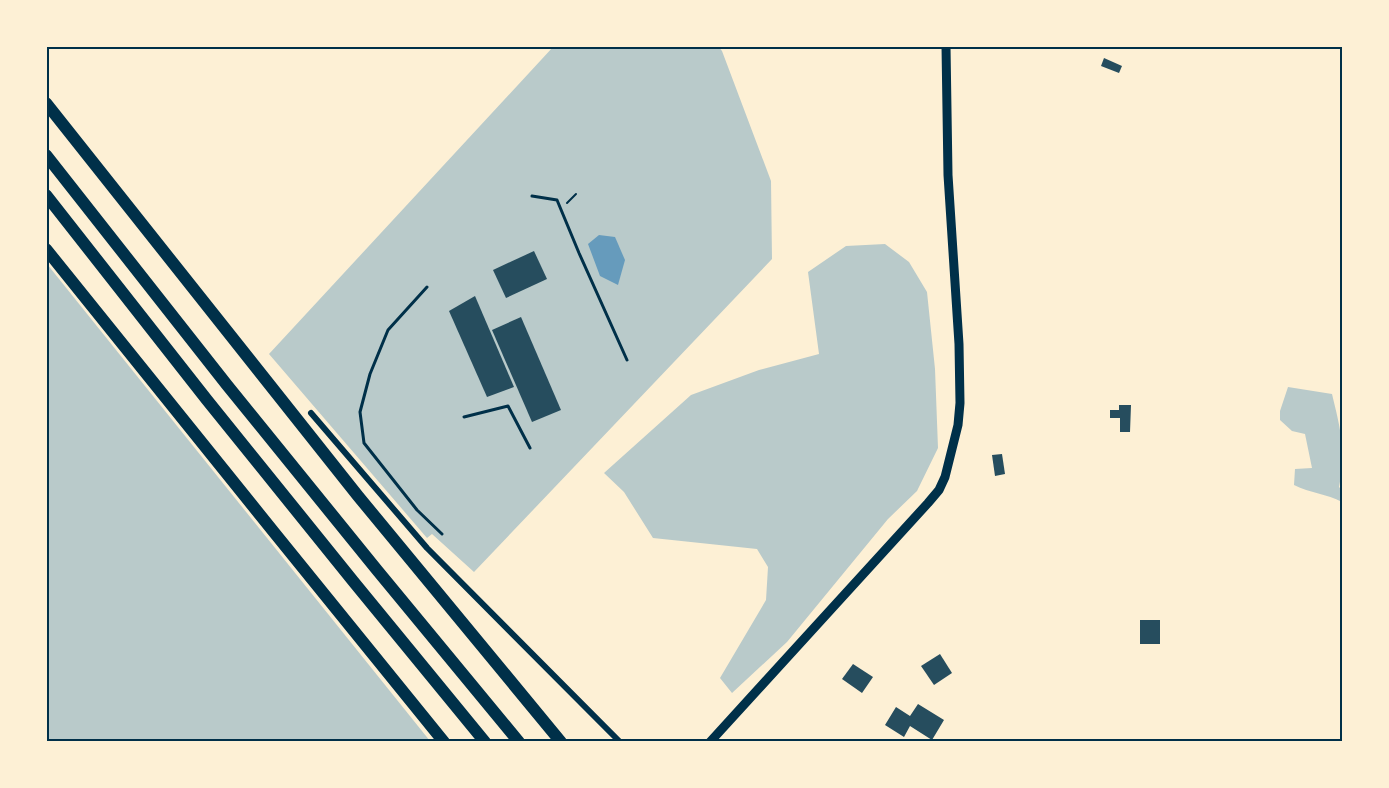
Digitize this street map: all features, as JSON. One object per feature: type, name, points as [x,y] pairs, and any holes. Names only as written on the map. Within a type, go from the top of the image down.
[{"type":"highway","points":[[46,103],[358,496],[561,741]]},
{"type":"highway","points":[[46,154],[227,385],[519,741]]},
{"type":"highway","points":[[46,195],[214,409],[485,741]]},
{"type":"highway","points":[[46,249],[444,741]]},
{"type":"main road","points":[[710,741],[926,505],[939,490],[945,477],[958,425],[960,403],[959,344],[948,175],[946,46]]},
{"type":"street","points":[[312,413],[427,548],[620,741]]},
{"type":"lane","points":[[532,196],[557,200],[627,360]]},
{"type":"lane","points":[[427,286],[388,330],[370,374],[360,412],[364,443],[417,510],[442,534]]},
{"type":"lane","points":[[464,417],[508,406],[530,448]]},
{"type":"path","points":[[561,209],[576,194]]},
{"type":"shaded area","points":[[718,46],[722,51],[771,181],[772,259],[474,572],[432,534],[427,538],[269,354],[553,47]]},
{"type":"shaded area","points":[[885,244],[909,262],[927,292],[935,369],[938,448],[917,491],[888,519],[787,642],[732,693],[720,678],[766,600],[768,567],[757,549],[653,538],[624,492],[604,473],[691,395],[759,370],[819,354],[808,272],[846,246]]},
{"type":"shaded area","points":[[47,264],[430,741],[47,741]]},
{"type":"shaded area","points":[[1288,387],[1332,394],[1342,440],[1339,487],[1342,490],[1342,502],[1294,485],[1295,469],[1312,468],[1305,434],[1292,431],[1280,420],[1280,411]]},
{"type":"water","points":[[599,235],[615,237],[625,260],[618,285],[600,276],[588,244]]},
{"type":"building","points":[[1104,58],[1122,66],[1119,73],[1101,66]]},
{"type":"building","points":[[534,251],[547,279],[506,298],[493,270]]},
{"type":"building","points":[[475,296],[514,387],[487,397],[449,311]]},
{"type":"building","points":[[521,317],[561,410],[532,422],[492,330]]},
{"type":"building","points":[[1119,405],[1131,405],[1130,432],[1120,432],[1120,418],[1110,418],[1110,410],[1119,410]]},
{"type":"building","points":[[1002,454],[1005,474],[995,476],[992,455]]},
{"type":"building","points":[[1140,620],[1160,620],[1160,644],[1140,644]]},
{"type":"building","points":[[940,654],[952,673],[934,685],[921,666]]},
{"type":"building","points":[[853,664],[873,677],[862,693],[842,679]]},
{"type":"building","points":[[918,704],[944,720],[932,740],[910,726],[904,737],[885,725],[896,707],[910,716]]}]
